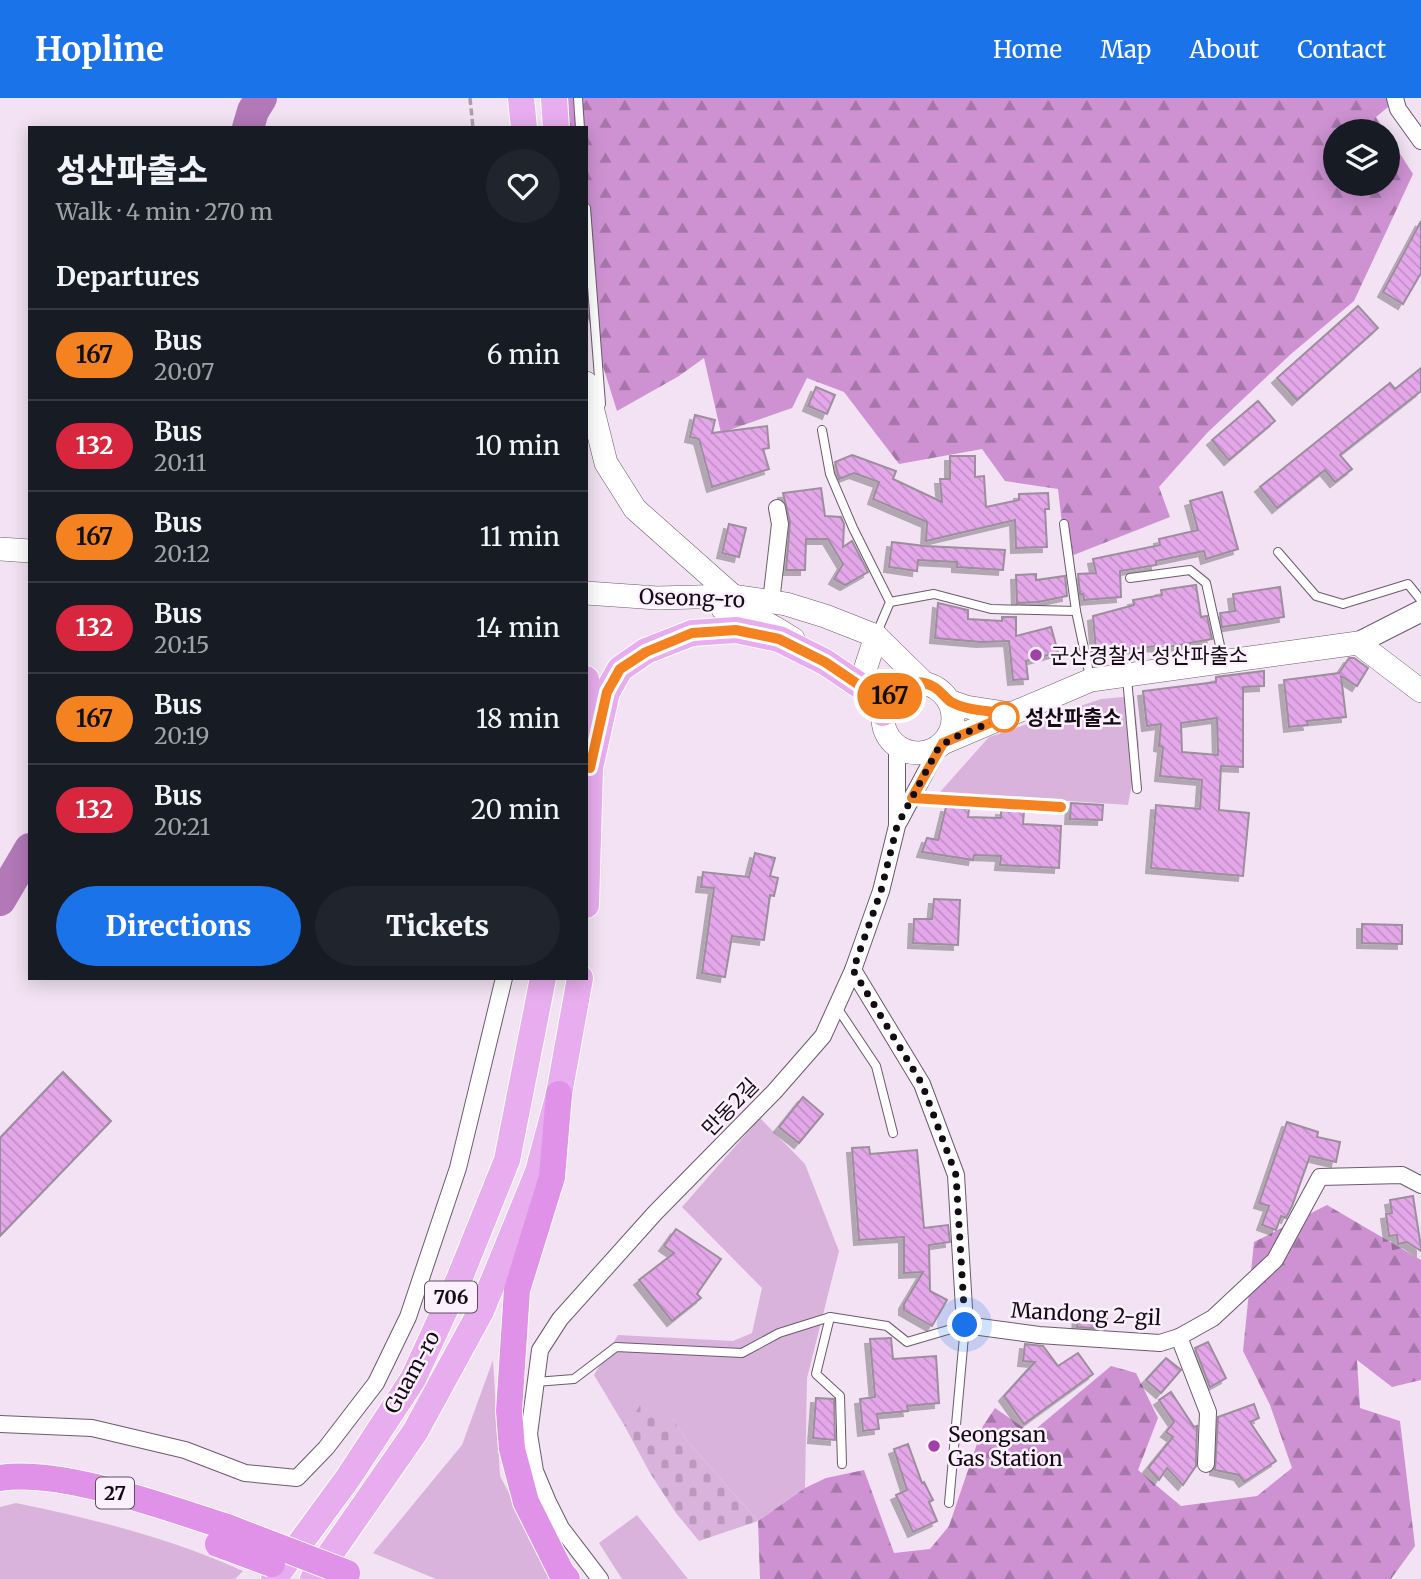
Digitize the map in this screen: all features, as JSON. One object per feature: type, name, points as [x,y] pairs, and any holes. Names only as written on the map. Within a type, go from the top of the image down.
[{"type":"highway","points":[[559,1094],[552,1177],[517,1290],[509,1411],[512,1449],[526,1502],[567,1579]]},
{"type":"highway","name":"27","points":[[0,1479],[14,1476],[72,1482],[146,1502],[223,1535],[355,1576]]},
{"type":"highway","points":[[0,1496],[26,1493],[87,1501],[223,1535],[314,1579]]},
{"type":"main road","points":[[522,98],[524,126]]},
{"type":"main road","points":[[554,98],[556,126]]},
{"type":"main road","points":[[588,391],[606,463],[635,509],[733,596]]},
{"type":"main road","points":[[0,549],[28,551]]},
{"type":"main road","name":"Oseong-ro","points":[[588,593],[657,598],[733,596],[771,602],[825,616],[876,636]]},
{"type":"main road","points":[[657,598],[746,613],[774,626],[862,687],[883,713]]},
{"type":"main road","points":[[590,768],[607,692],[620,669],[663,643],[692,633],[736,630],[779,639],[825,662]]},
{"type":"main road","points":[[862,687],[876,636],[924,683],[942,692],[949,701],[953,723],[941,745]]},
{"type":"main road","points":[[924,683],[902,686],[886,702],[883,713],[883,726],[888,738],[897,747],[910,753],[925,753],[1091,680],[1358,642],[1421,691]]},
{"type":"main road","points":[[949,701],[966,707],[1011,714]]},
{"type":"main road","points":[[588,724],[588,836]]},
{"type":"main road","name":"Guam-ro","points":[[277,1573],[348,1478],[413,1379],[460,1277],[507,1160],[543,980]]},
{"type":"main road","name":"Guam-ro","points":[[314,1579],[415,1432],[481,1311],[538,1172],[559,1094],[580,980]]},
{"type":"street","points":[[1395,98],[1398,109],[1421,141]]},
{"type":"street","points":[[771,602],[780,524],[777,508]]},
{"type":"street","points":[[1358,642],[1421,611]]},
{"type":"street","points":[[897,826],[941,745]]},
{"type":"street","points":[[897,747],[897,826]]},
{"type":"street","name":"만동2길","points":[[600,1579],[561,1528],[535,1471],[529,1434],[540,1350],[560,1319],[655,1213],[782,1083],[823,1036],[853,970],[881,891],[897,826]]},
{"type":"street","points":[[853,970],[922,1084],[956,1175],[965,1325]]},
{"type":"street","points":[[0,1424],[92,1428],[185,1451],[245,1473],[297,1478],[326,1448],[376,1383],[408,1317],[458,1168],[504,980]]},
{"type":"street","name":"Mandong 2-gil","points":[[965,1325],[1039,1335],[1160,1343],[1179,1337],[1213,1318],[1275,1260],[1320,1177],[1402,1175],[1421,1185]]},
{"type":"street","points":[[1179,1337],[1208,1412],[1206,1464]]},
{"type":"lane","points":[[578,98],[580,126]]},
{"type":"lane","points":[[588,234],[606,463]]},
{"type":"lane","points":[[822,430],[830,474],[890,602],[876,636]]},
{"type":"lane","points":[[1064,524],[1076,611],[1091,680]]},
{"type":"lane","points":[[1278,552],[1316,596],[1343,604],[1408,584],[1421,600]]},
{"type":"lane","points":[[1130,578],[1189,570],[1206,583],[1224,662]]},
{"type":"lane","points":[[890,602],[934,594],[991,609],[1076,611]]},
{"type":"lane","points":[[1127,675],[1137,789]]},
{"type":"lane","points":[[912,798],[1061,807]]},
{"type":"lane","points":[[836,1006],[876,1066],[894,1133]]},
{"type":"lane","points":[[830,1317],[816,1374],[840,1396],[842,1464]]},
{"type":"lane","points":[[535,1382],[574,1378],[617,1348],[742,1353],[779,1333],[830,1317],[887,1326],[907,1342],[965,1325],[949,1503]]},
{"type":"path","points":[[470,98],[473,126]]},
{"type":"green space","points":[[568,98],[1393,98],[1394,102],[1376,117],[1377,119],[1323,119],[1323,196],[1400,196],[1400,154],[1413,174],[1354,301],[1291,354],[1207,433],[1159,487],[1170,517],[1066,558],[1058,489],[1005,481],[982,449],[899,464],[844,392],[807,378],[792,408],[721,433],[704,358],[679,376],[617,411],[588,318],[588,126],[569,126]]},
{"type":"green space","points":[[1134,696],[1139,747],[1128,805],[940,792],[989,737],[1101,699]]},
{"type":"green space","points":[[760,1118],[805,1164],[839,1251],[807,1378],[805,1488],[758,1521],[687,1441],[672,1418],[631,1421],[624,1425],[594,1375],[618,1335],[733,1341],[752,1333],[762,1288],[682,1207]]},
{"type":"green space","points":[[1327,1205],[1421,1260],[1421,1380],[1392,1387],[1357,1360],[1360,1408],[1400,1421],[1415,1546],[1391,1579],[760,1579],[758,1521],[805,1488],[826,1478],[864,1470],[894,1553],[930,1549],[949,1526],[983,1426],[995,1408],[1031,1433],[1111,1366],[1136,1373],[1158,1418],[1138,1470],[1181,1506],[1257,1496],[1292,1468],[1270,1405],[1243,1351],[1254,1242]]},
{"type":"green space","points":[[493,1360],[500,1476],[554,1579],[436,1579],[373,1553],[462,1445]]},
{"type":"green space","points":[[640,1405],[672,1418],[687,1441],[758,1521],[699,1541],[676,1513],[650,1473],[624,1425],[631,1421]]},
{"type":"green space","points":[[16,1503],[131,1531],[188,1549],[243,1571],[235,1579],[0,1579],[0,1507]]},
{"type":"green space","points":[[637,1515],[688,1579],[622,1579],[599,1543]]},
{"type":"building","points":[[1421,221],[1421,273],[1403,304],[1383,292]]},
{"type":"building","points":[[1358,306],[1378,328],[1297,400],[1277,378]]},
{"type":"building","points":[[1421,368],[1421,391],[1340,455],[1352,469],[1335,482],[1325,470],[1277,508],[1260,487],[1390,383],[1395,389]]},
{"type":"building","points":[[816,387],[835,395],[827,414],[808,406]]},
{"type":"building","points":[[1258,401],[1275,421],[1229,460],[1212,440]]},
{"type":"building","points":[[695,415],[715,420],[712,433],[767,426],[769,448],[763,449],[769,469],[712,487],[699,439],[690,437]]},
{"type":"building","points":[[852,455],[896,471],[893,479],[942,502],[940,479],[950,479],[950,456],[975,456],[975,477],[984,476],[986,507],[1019,500],[1019,494],[1048,493],[1049,509],[1045,509],[1047,547],[1016,548],[1015,520],[926,541],[927,522],[873,499],[879,482],[854,473],[839,479],[835,462]]},
{"type":"building","points":[[821,488],[825,516],[841,517],[844,524],[843,547],[852,541],[868,572],[845,585],[834,579],[843,564],[828,539],[806,539],[805,570],[786,570],[790,522],[783,493]]},
{"type":"building","points":[[1222,492],[1238,549],[1206,559],[1204,551],[1156,561],[1156,565],[1120,571],[1121,597],[1084,600],[1083,594],[1080,594],[1078,574],[1096,573],[1093,559],[1160,545],[1159,539],[1198,530],[1190,501]]},
{"type":"building","points":[[729,524],[746,528],[739,557],[722,553]]},
{"type":"building","points":[[892,542],[1005,550],[1003,570],[957,567],[957,562],[918,560],[917,571],[889,567]]},
{"type":"building","points":[[1036,574],[1036,580],[1065,576],[1067,596],[1017,603],[1016,575]]},
{"type":"building","points":[[1196,585],[1201,617],[1207,616],[1212,639],[1157,649],[1157,646],[1096,652],[1093,616],[1134,605],[1133,600],[1162,595],[1161,590]]},
{"type":"building","points":[[1280,587],[1284,617],[1222,627],[1220,613],[1235,611],[1233,594]]},
{"type":"building","points":[[938,603],[968,610],[968,619],[1002,621],[1002,617],[1016,617],[1016,636],[1051,627],[1058,652],[1026,661],[1028,679],[1013,680],[1009,641],[981,642],[935,638]]},
{"type":"building","points":[[1349,658],[1354,658],[1368,668],[1357,686],[1341,676],[1346,717],[1307,721],[1308,725],[1289,727],[1284,680],[1339,673]]},
{"type":"building","points":[[1264,671],[1264,686],[1243,687],[1243,767],[1221,766],[1219,810],[1249,813],[1243,876],[1151,868],[1156,805],[1200,809],[1202,780],[1160,776],[1163,747],[1159,746],[1161,724],[1147,726],[1143,691],[1216,682],[1216,677]],"holes":[[[1217,718],[1218,755],[1182,752],[1181,723]]]},
{"type":"building","points":[[1071,803],[1103,805],[1102,820],[1070,819]]},
{"type":"building","points":[[946,807],[969,809],[968,817],[1001,818],[1001,810],[1024,811],[1023,824],[1061,826],[1059,868],[1000,865],[1001,856],[974,855],[973,860],[922,852],[927,838],[938,840]]},
{"type":"building","points":[[755,853],[775,858],[770,876],[778,878],[774,896],[770,895],[764,940],[732,936],[725,977],[702,973],[714,888],[701,887],[703,872],[749,877]]},
{"type":"building","points":[[934,899],[960,900],[958,945],[913,943],[914,919],[932,919]]},
{"type":"building","points":[[1362,924],[1402,925],[1402,944],[1362,943]]},
{"type":"building","points":[[63,1072],[111,1121],[0,1236],[0,1138]]},
{"type":"building","points":[[803,1097],[823,1114],[799,1143],[779,1127]]},
{"type":"building","points":[[1287,1122],[1318,1132],[1317,1137],[1340,1142],[1336,1162],[1310,1156],[1292,1206],[1286,1218],[1281,1216],[1276,1230],[1262,1225],[1269,1206],[1259,1203]]},
{"type":"building","points":[[869,1147],[870,1154],[917,1150],[924,1228],[948,1225],[950,1242],[929,1245],[930,1291],[947,1300],[932,1326],[904,1310],[904,1304],[923,1272],[904,1273],[904,1237],[859,1240],[852,1148]]},
{"type":"building","points":[[1413,1196],[1421,1251],[1407,1242],[1398,1244],[1397,1235],[1389,1236],[1386,1214],[1392,1213],[1390,1200]]},
{"type":"building","points":[[676,1229],[721,1259],[697,1294],[701,1298],[672,1321],[639,1280],[674,1253],[664,1246]]},
{"type":"building","points":[[1078,1314],[1107,1318],[1105,1329],[1077,1327]]},
{"type":"building","points":[[891,1338],[893,1359],[936,1356],[939,1403],[907,1406],[908,1411],[877,1414],[879,1429],[863,1431],[860,1399],[875,1397],[870,1339]]},
{"type":"building","points":[[1208,1342],[1226,1378],[1210,1387],[1195,1348]]},
{"type":"building","points":[[1025,1344],[1043,1346],[1058,1366],[1078,1353],[1093,1374],[1024,1424],[1004,1396],[1035,1362],[1023,1361]]},
{"type":"building","points":[[1166,1358],[1181,1370],[1161,1393],[1146,1380]]},
{"type":"building","points":[[1171,1392],[1194,1427],[1197,1426],[1196,1466],[1183,1485],[1167,1468],[1159,1480],[1148,1468],[1173,1437],[1166,1432],[1174,1422],[1159,1400]]},
{"type":"building","points":[[816,1398],[834,1399],[835,1440],[813,1438]]},
{"type":"building","points":[[1254,1404],[1259,1418],[1250,1422],[1276,1461],[1244,1482],[1239,1475],[1215,1470],[1218,1417]]},
{"type":"building","points":[[908,1444],[922,1483],[924,1482],[933,1500],[929,1502],[937,1521],[913,1532],[896,1495],[907,1490],[894,1449]]},
{"type":"waterway","points":[[249,126],[261,98]]},
{"type":"waterway","points":[[0,900],[28,852]]},
{"type":"bus line","name":"167","points":[[590,768],[607,692],[620,669],[663,643],[692,633],[736,630],[779,639],[825,662],[862,687],[883,713],[886,702],[902,686],[924,683],[934,686],[949,701],[966,707],[1011,714],[943,743],[912,798],[1061,807]]},
{"type":"place","name":"군산경찰서 성산파출소","points":[[1036,655]]},
{"type":"place","name":"성산파출소","points":[[1004,717]]},
{"type":"place","name":"Seongsan Gas Station","points":[[934,1446]]},
{"type":"route","points":[[965,1325],[956,1175],[922,1084],[853,970],[881,891],[897,826],[939,747],[953,738],[1011,714],[1004,717]]}]
